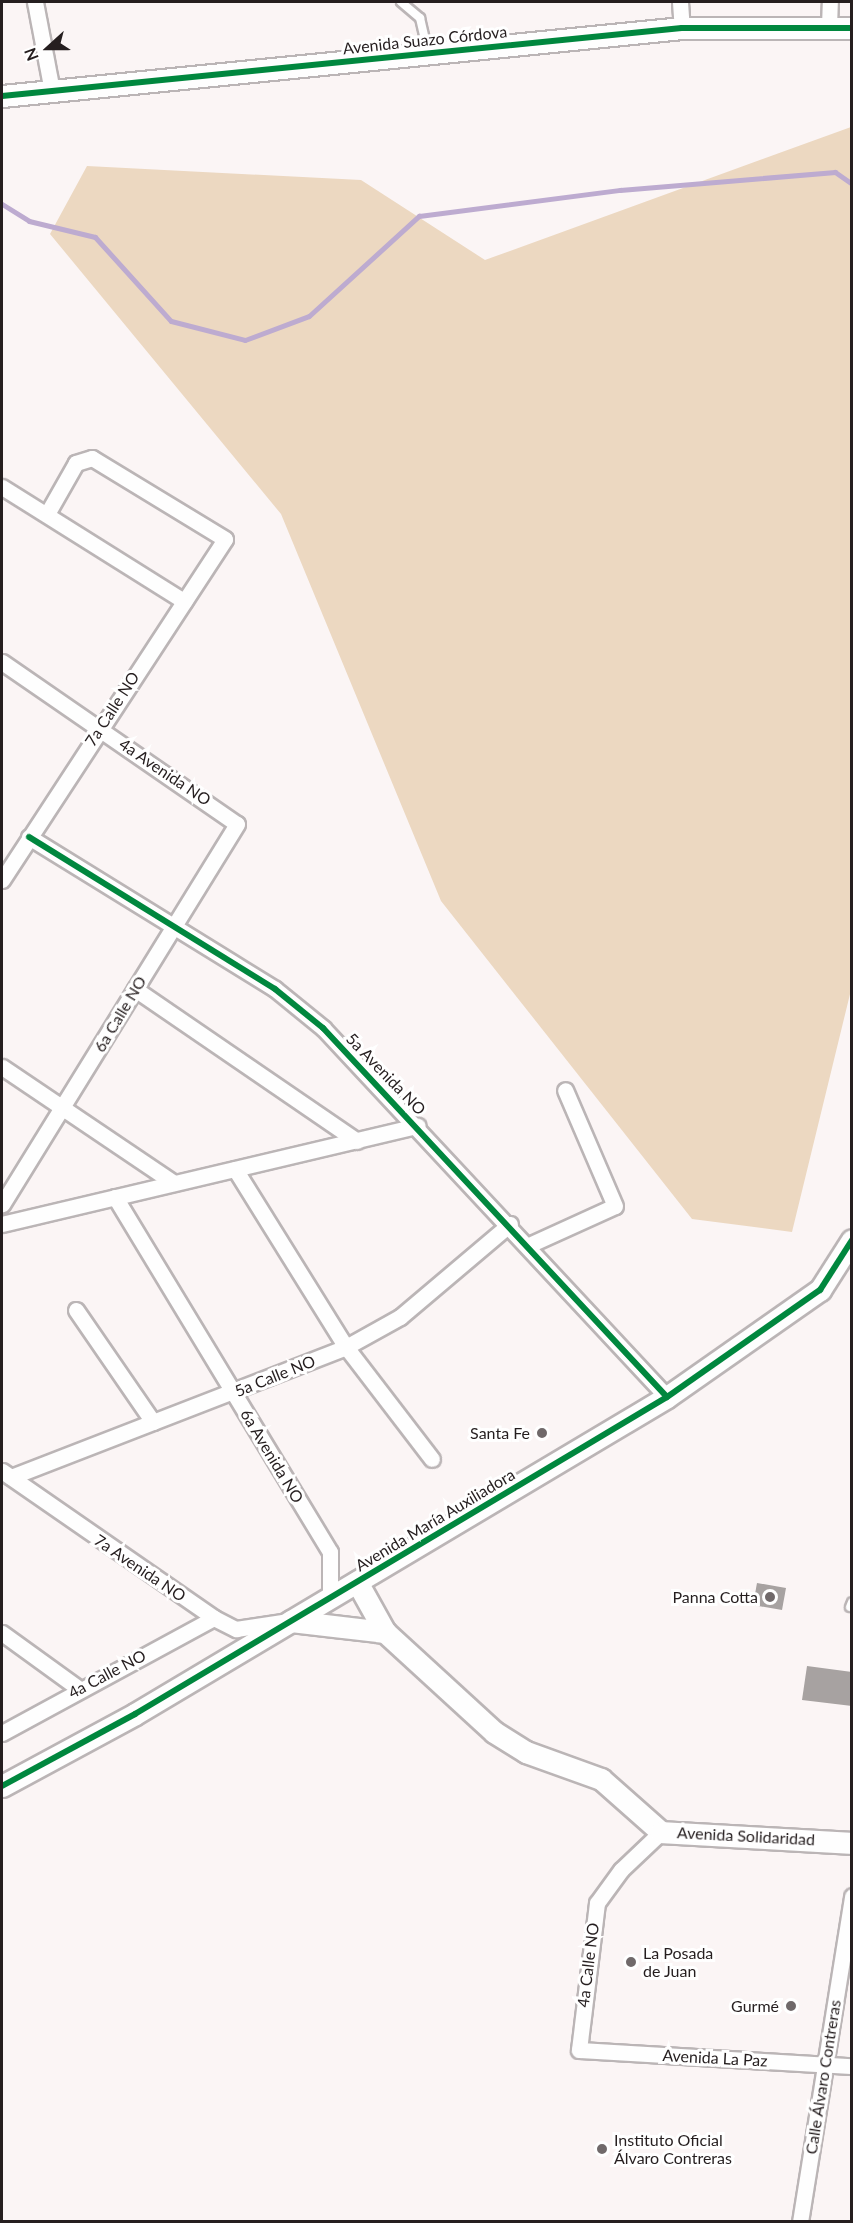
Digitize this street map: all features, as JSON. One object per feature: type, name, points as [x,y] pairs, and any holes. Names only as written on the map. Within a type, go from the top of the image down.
[{"type":"street","points":[[35,2],[52,91]]},
{"type":"street","points":[[680,2],[682,28]]},
{"type":"street","points":[[830,2],[830,26]]},
{"type":"street","name":"Avenida Suazo Córdova","points":[[2,96],[682,28],[830,26],[852,28]]},
{"type":"street","name":"7a Calle NO","points":[[4,871],[29,837],[225,539],[92,458],[76,463],[47,514]]},
{"type":"street","points":[[2,487],[184,601]]},
{"type":"street","name":"4a Avenida NO","points":[[2,662],[237,824]]},
{"type":"street","name":"6a Calle NO","points":[[2,1204],[64,1108],[172,927],[237,824]]},
{"type":"street","name":"5a Avenida NO","points":[[29,837],[283,996],[323,1028],[510,1224],[667,1397]]},
{"type":"street","points":[[135,989],[357,1141]]},
{"type":"street","points":[[2,1066],[174,1183]]},
{"type":"street","points":[[529,1245],[615,1206],[565,1090]]},
{"type":"street","points":[[2,1224],[418,1126]]},
{"type":"street","points":[[236,1169],[345,1347],[432,1459]]},
{"type":"street","name":"6a Avenida NO","points":[[115,1197],[330,1552],[330,1597]]},
{"type":"street","name":"5a Calle NO","points":[[6,1474],[234,1392],[345,1347],[400,1317],[510,1224]]},
{"type":"street","name":"Avenida María Auxiliadora","points":[[2,1786],[291,1621],[667,1397],[820,1290],[852,1240]]},
{"type":"street","points":[[76,1310],[153,1422]]},
{"type":"street","name":"7a Avenida NO","points":[[6,1474],[214,1618],[236,1629],[291,1621]]},
{"type":"street","name":"Avenida Solidaridad","points":[[357,1582],[385,1632],[494,1732],[526,1752],[601,1779],[661,1832],[852,1843]]},
{"type":"street","name":"4a Calle NO","points":[[2,1733],[78,1688],[214,1618]]},
{"type":"street","points":[[291,1621],[385,1632]]},
{"type":"street","points":[[2,1633],[78,1688]]},
{"type":"street","name":"4a Calle NO","points":[[579,2050],[597,1903],[621,1870],[661,1832]]},
{"type":"street","name":"Calle Álvaro Contreras","points":[[800,2222],[852,1896]]},
{"type":"street","name":"Avenida La Paz","points":[[579,2050],[852,2066]]},
{"type":"lane","points":[[401,2],[420,18],[429,53]]},
{"type":"shaded area","points":[[851,127],[851,990],[792,1232],[692,1219],[441,901],[281,514],[50,234],[87,166],[361,180],[485,260]]},
{"type":"building","points":[[757,1583],[786,1588],[782,1610],[753,1605]]},
{"type":"building","points":[[807,1666],[852,1672],[852,1706],[802,1700]]},
{"type":"waterway","points":[[2,204],[29,221],[95,237],[171,321],[245,340],[309,316],[419,216],[620,190],[835,172],[852,184]]},
{"type":"cycle path","points":[[2,96],[682,28],[852,28]]},
{"type":"cycle path","points":[[29,837],[275,989],[323,1028],[667,1397]]},
{"type":"cycle path","points":[[2,1786],[135,1714],[667,1397],[820,1290],[852,1240]]},
{"type":"place","name":"Santa Fe","points":[[542,1433]]},
{"type":"place","name":"Panna Cotta","points":[[770,1597]]},
{"type":"place","name":"La Posada de Juan","points":[[631,1962]]},
{"type":"place","name":"Gurmé","points":[[791,2006]]},
{"type":"place","name":"Instituto Oficial Álvaro Contreras","points":[[602,2149]]}]
